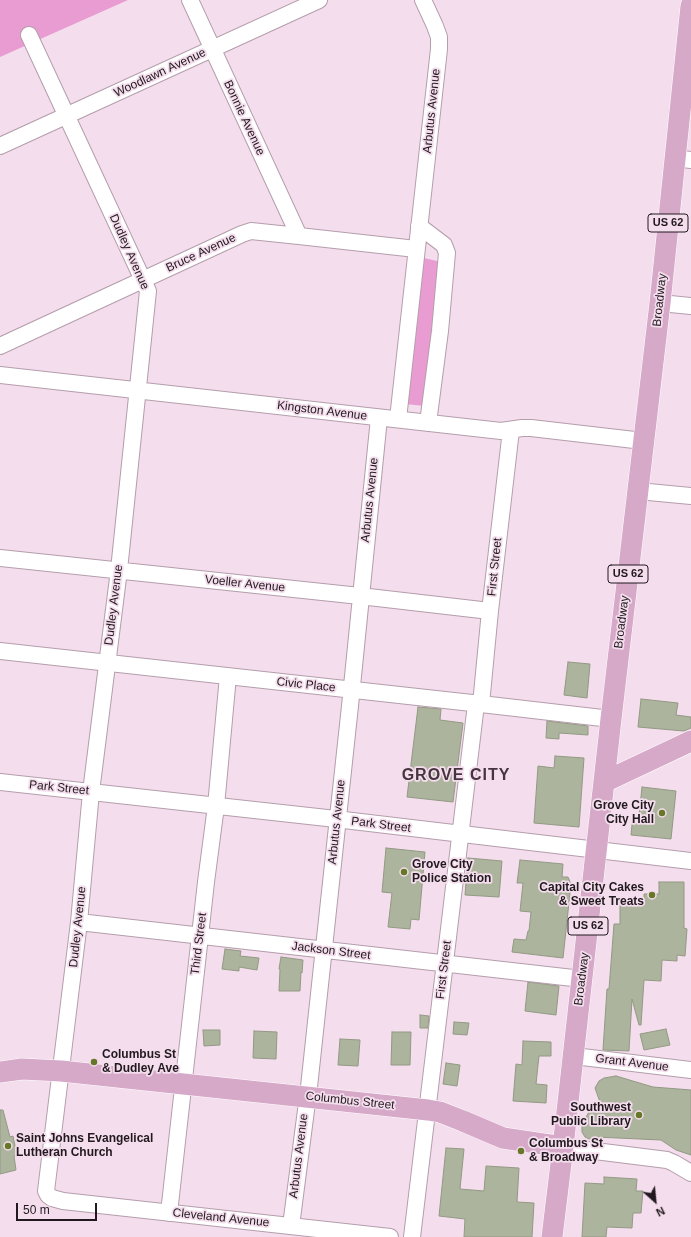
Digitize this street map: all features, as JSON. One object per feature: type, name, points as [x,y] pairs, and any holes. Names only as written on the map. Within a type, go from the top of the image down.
[{"type":"main road","name":"Broadway","points":[[552,1237],[574,1056],[643,441],[660,303],[683,159],[691,6]]},
{"type":"main road","points":[[604,782],[691,741]]},
{"type":"main road","name":"Columbus Street","points":[[0,1072],[22,1069],[60,1071],[428,1110],[452,1117],[503,1138],[563,1147]]},
{"type":"street","name":"Bonnie Avenue","points":[[190,0],[299,236]]},
{"type":"street","name":"Woodlawn Avenue","points":[[0,146],[319,0]]},
{"type":"street","name":"Arbutus Avenue","points":[[398,420],[439,49],[439,37],[423,0]]},
{"type":"street","name":"Dudley Avenue","points":[[29,35],[148,291],[119,570],[91,792],[79,922],[46,1186],[46,1191],[52,1198]]},
{"type":"street","points":[[419,226],[444,245],[447,253],[440,331],[428,423]]},
{"type":"street","name":"Bruce Avenue","points":[[0,346],[251,231],[416,249]]},
{"type":"street","points":[[660,303],[691,306]]},
{"type":"street","name":"Kingston Avenue","points":[[0,375],[501,431],[530,428],[643,441]]},
{"type":"street","name":"Arbutus Avenue","points":[[291,1226],[309,1087],[379,418]]},
{"type":"street","name":"First Street","points":[[412,1237],[460,834],[479,704],[511,430]]},
{"type":"street","points":[[638,491],[691,496]]},
{"type":"street","name":"Voeller Avenue","points":[[0,558],[490,611]]},
{"type":"street","name":"Civic Place","points":[[0,652],[107,662],[611,719]]},
{"type":"street","name":"Third Street","points":[[169,1212],[216,806],[228,676]]},
{"type":"street","name":"Park Street","points":[[0,782],[691,861]]},
{"type":"street","name":"Jackson Street","points":[[79,922],[582,978]]},
{"type":"street","name":"Grant Avenue","points":[[574,1056],[691,1070]]},
{"type":"street","name":"Columbus Street","points":[[563,1147],[667,1160],[691,1173]]},
{"type":"street","name":"Cleveland Avenue","points":[[52,1198],[63,1201],[390,1237]]},
{"type":"shaded area","points":[[0,0],[128,0],[0,57]]},
{"type":"shaded area","points":[[424,258],[437,261],[442,270],[425,406],[405,404],[421,264]]},
{"type":"building","points":[[568,662],[590,664],[587,698],[564,695]]},
{"type":"building","points":[[641,699],[678,703],[676,715],[691,717],[691,728],[684,731],[638,727]]},
{"type":"building","points":[[418,707],[441,709],[440,720],[463,723],[453,802],[407,797]]},
{"type":"building","points":[[547,721],[588,726],[588,735],[559,733],[559,739],[546,738]]},
{"type":"building","points":[[555,756],[584,758],[579,827],[534,823],[538,766],[554,768]]},
{"type":"building","name":"Grove City City Hall","points":[[642,787],[676,791],[671,839],[631,835],[633,815],[639,816]]},
{"type":"building","name":"Grove City Police Station","points":[[386,848],[425,852],[419,920],[411,919],[410,929],[388,927],[392,893],[382,892]]},
{"type":"building","points":[[468,858],[502,861],[499,897],[465,895]]},
{"type":"building","points":[[520,860],[563,864],[562,877],[568,877],[571,884],[563,958],[512,952],[514,939],[526,940],[529,931],[531,912],[520,911],[523,883],[517,883]]},
{"type":"building","points":[[659,882],[684,882],[684,928],[687,929],[685,956],[677,955],[677,961],[662,960],[661,981],[644,980],[641,1025],[639,1025],[632,999],[629,1051],[603,1050],[607,989],[609,989],[614,924],[620,924],[620,899],[644,899],[644,894],[659,894]]},
{"type":"building","points":[[225,949],[241,951],[240,956],[259,958],[257,970],[239,967],[239,971],[222,969]]},
{"type":"building","points":[[281,957],[303,960],[300,991],[279,991],[279,969]]},
{"type":"building","points":[[528,982],[559,986],[556,1015],[525,1011]]},
{"type":"building","points":[[420,1015],[429,1016],[428,1028],[420,1028]]},
{"type":"building","points":[[454,1022],[469,1023],[467,1035],[453,1034]]},
{"type":"building","points":[[666,1029],[670,1045],[644,1050],[640,1034]]},
{"type":"building","points":[[203,1030],[220,1030],[220,1045],[204,1046]]},
{"type":"building","points":[[254,1031],[277,1032],[276,1059],[253,1058]]},
{"type":"building","points":[[392,1032],[411,1032],[410,1065],[391,1065]]},
{"type":"building","points":[[340,1039],[360,1040],[358,1066],[338,1065]]},
{"type":"building","points":[[523,1041],[551,1042],[551,1056],[539,1056],[536,1084],[547,1085],[546,1103],[513,1101],[516,1064],[522,1065]]},
{"type":"building","points":[[446,1063],[460,1065],[457,1086],[443,1084]]},
{"type":"building","name":"Southwest Public Library","points":[[616,1076],[653,1087],[691,1090],[691,1155],[676,1150],[661,1140],[596,1137],[589,1139],[585,1137],[582,1132],[582,1124],[589,1112],[591,1103],[601,1105],[595,1088],[599,1081],[604,1078]]},
{"type":"building","name":"Saint Johns Evangelical Lutheran Church","points":[[0,1110],[3,1110],[10,1137],[13,1136],[17,1155],[14,1156],[16,1170],[0,1174]]},
{"type":"building","points":[[446,1148],[464,1149],[460,1189],[484,1191],[486,1166],[519,1168],[517,1202],[534,1203],[532,1237],[464,1237],[465,1219],[439,1216]]},
{"type":"building","points":[[604,1177],[637,1179],[636,1191],[643,1191],[641,1213],[633,1213],[632,1228],[607,1227],[606,1237],[582,1237],[585,1183],[604,1184]]},
{"type":"place","name":"Grove City City Hall","points":[[662,813]]},
{"type":"place","name":"Grove City Police Station","points":[[404,872]]},
{"type":"place","name":"Capital City Cakes & Sweet Treats","points":[[652,895]]},
{"type":"place","name":"Columbus St & Dudley Ave","points":[[94,1062]]},
{"type":"place","name":"Southwest Public Library","points":[[639,1115]]},
{"type":"place","name":"Saint Johns Evangelical Lutheran Church","points":[[8,1146]]},
{"type":"place","name":"Columbus St & Broadway","points":[[521,1151]]},
{"type":"district","name":"GROVE CITY","points":[[456,776]]}]
